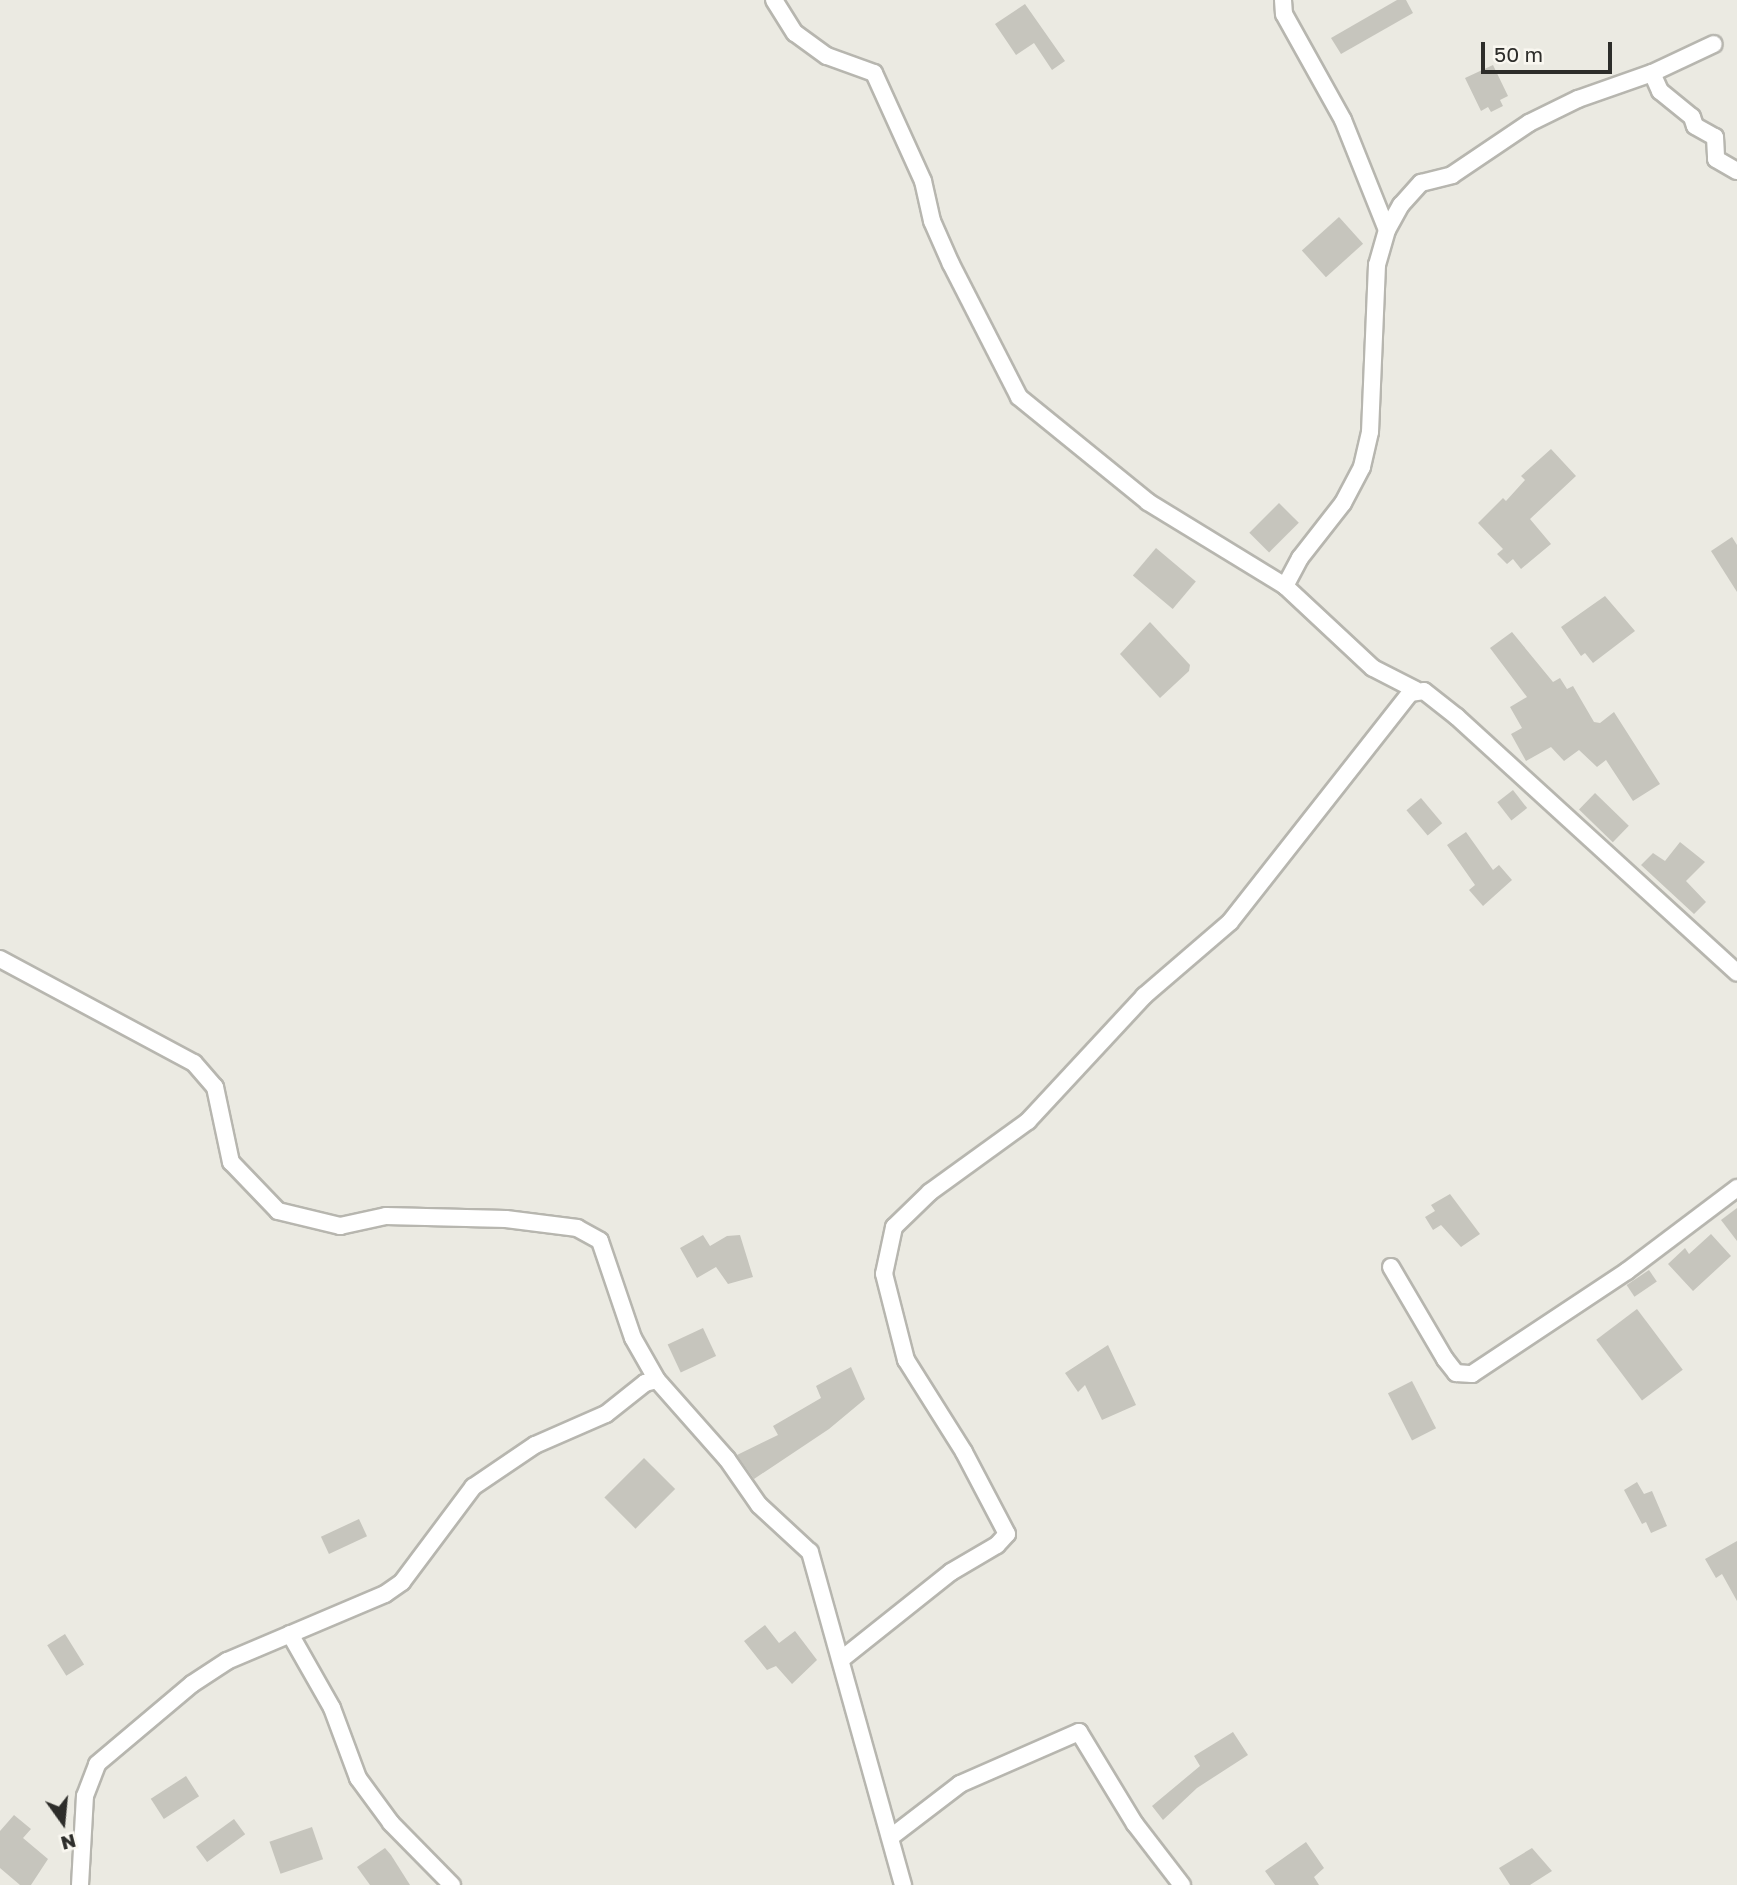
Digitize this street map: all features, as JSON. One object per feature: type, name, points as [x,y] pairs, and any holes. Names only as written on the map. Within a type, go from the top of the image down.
[{"type":"street","points":[[774,0],[794,33],[827,56],[874,73],[923,181],[942,243],[1019,397],[1148,502],[1285,586],[1373,668],[1416,690],[1424,691],[1502,755],[1542,799],[1737,973]]},
{"type":"street","points":[[1283,0],[1284,14],[1343,120],[1387,230]]},
{"type":"street","points":[[1285,586],[1300,558],[1343,503],[1362,467],[1370,432],[1377,265],[1387,230],[1401,205],[1421,183],[1452,175],[1529,123],[1578,99],[1652,73],[1714,44]]},
{"type":"street","points":[[1652,73],[1660,91],[1674,106],[1692,117],[1695,126],[1714,137],[1717,159],[1727,169],[1737,170]]},
{"type":"street","points":[[843,1658],[951,1572],[997,1545],[1007,1534],[964,1452],[906,1360],[884,1274],[894,1227],[930,1192],[1028,1121],[1143,996],[1230,922],[1310,817],[1416,690]]},
{"type":"street","points":[[0,959],[194,1063],[215,1087],[231,1162],[278,1211],[340,1226],[386,1216],[506,1219],[577,1228],[600,1241],[633,1338],[657,1380],[727,1459],[760,1505],[804,1542],[843,1658],[903,1885]]},
{"type":"street","points":[[1391,1267],[1445,1359],[1456,1373],[1472,1374],[1627,1271],[1737,1188]]},
{"type":"street","points":[[80,1885],[85,1796],[97,1764],[192,1684],[227,1661],[385,1594],[402,1582],[473,1487],[535,1444],[606,1414],[645,1383],[657,1380]]},
{"type":"street","points":[[290,1634],[332,1708],[358,1778],[391,1823],[452,1885]]},
{"type":"street","points":[[891,1837],[960,1784],[1079,1732],[1135,1824],[1182,1885]]},
{"type":"building","points":[[1397,0],[1406,0],[1413,13],[1341,54],[1331,38]]},
{"type":"building","points":[[1025,4],[1065,61],[1052,70],[1034,43],[1016,55],[995,24]]},
{"type":"building","points":[[1493,65],[1508,96],[1500,100],[1503,106],[1491,112],[1488,107],[1481,111],[1465,78]]},
{"type":"building","points":[[1339,217],[1363,244],[1326,277],[1302,250]]},
{"type":"building","points":[[1551,449],[1576,476],[1530,519],[1551,544],[1521,569],[1513,559],[1507,564],[1497,554],[1503,549],[1478,523],[1503,498],[1506,501],[1525,480],[1521,476]]},
{"type":"building","points":[[1279,503],[1299,523],[1269,552],[1249,533]]},
{"type":"building","points":[[1732,537],[1737,545],[1737,592],[1711,551]]},
{"type":"building","points":[[1156,548],[1196,581],[1173,609],[1133,576]]},
{"type":"building","points":[[1605,596],[1635,631],[1593,663],[1585,653],[1581,656],[1561,627]]},
{"type":"building","points":[[1150,622],[1190,665],[1189,671],[1160,698],[1120,654]]},
{"type":"building","points":[[1512,632],[1553,682],[1560,678],[1567,689],[1573,686],[1594,722],[1600,723],[1614,712],[1660,784],[1633,801],[1606,760],[1597,767],[1579,750],[1564,761],[1551,747],[1526,761],[1511,734],[1522,728],[1510,707],[1527,697],[1490,648]]},
{"type":"building","points":[[1513,790],[1527,808],[1511,820],[1497,802]]},
{"type":"building","points":[[1595,793],[1629,826],[1613,842],[1579,810]]},
{"type":"building","points":[[1421,798],[1442,823],[1428,835],[1406,810]]},
{"type":"building","points":[[1466,832],[1493,870],[1499,865],[1512,880],[1483,906],[1469,890],[1475,885],[1447,845]]},
{"type":"building","points":[[1680,842],[1705,862],[1686,881],[1706,902],[1694,914],[1641,865],[1653,853],[1665,861]]},
{"type":"building","points":[[1450,1194],[1480,1234],[1461,1247],[1441,1225],[1433,1230],[1425,1217],[1435,1211],[1431,1205]]},
{"type":"building","points":[[1737,1208],[1737,1241],[1721,1220]]},
{"type":"building","points":[[1711,1234],[1731,1256],[1693,1291],[1668,1264],[1685,1248],[1689,1254]]},
{"type":"building","points":[[703,1235],[710,1246],[727,1236],[740,1235],[753,1277],[728,1284],[716,1267],[697,1278],[680,1248]]},
{"type":"building","points":[[1649,1270],[1657,1282],[1634,1297],[1627,1285]]},
{"type":"building","points":[[1637,1309],[1683,1370],[1642,1400],[1596,1340]]},
{"type":"building","points":[[703,1328],[716,1356],[681,1373],[668,1344]]},
{"type":"building","points":[[1108,1345],[1136,1405],[1102,1420],[1085,1385],[1078,1392],[1065,1373]]},
{"type":"building","points":[[851,1367],[865,1399],[829,1429],[754,1479],[737,1455],[778,1435],[773,1426],[821,1398],[816,1386]]},
{"type":"building","points":[[1412,1381],[1436,1428],[1412,1440],[1388,1393]]},
{"type":"building","points":[[644,1458],[675,1489],[636,1529],[604,1498]]},
{"type":"building","points":[[1637,1482],[1644,1494],[1652,1491],[1667,1526],[1651,1533],[1646,1522],[1642,1524],[1624,1490]]},
{"type":"building","points":[[359,1519],[367,1536],[329,1554],[321,1537]]},
{"type":"building","points":[[1737,1541],[1737,1601],[1722,1574],[1716,1578],[1705,1559]]},
{"type":"building","points":[[765,1625],[779,1643],[795,1631],[817,1660],[792,1684],[776,1666],[767,1670],[744,1641]]},
{"type":"building","points":[[65,1634],[84,1665],[66,1676],[47,1645]]},
{"type":"building","points":[[1233,1732],[1248,1755],[1197,1788],[1163,1820],[1152,1806],[1200,1766],[1194,1756]]},
{"type":"building","points":[[186,1776],[199,1796],[164,1819],[151,1799]]},
{"type":"building","points":[[14,1815],[31,1829],[23,1838],[48,1859],[31,1885],[20,1885],[0,1868],[0,1831]]},
{"type":"building","points":[[234,1819],[245,1834],[207,1862],[196,1847]]},
{"type":"building","points":[[312,1827],[323,1859],[281,1874],[269,1842]]},
{"type":"building","points":[[1306,1842],[1324,1868],[1314,1877],[1319,1885],[1275,1885],[1265,1871]]},
{"type":"building","points":[[385,1848],[410,1885],[370,1885],[357,1867]]},
{"type":"building","points":[[1532,1848],[1552,1871],[1530,1885],[1510,1885],[1499,1868]]}]
